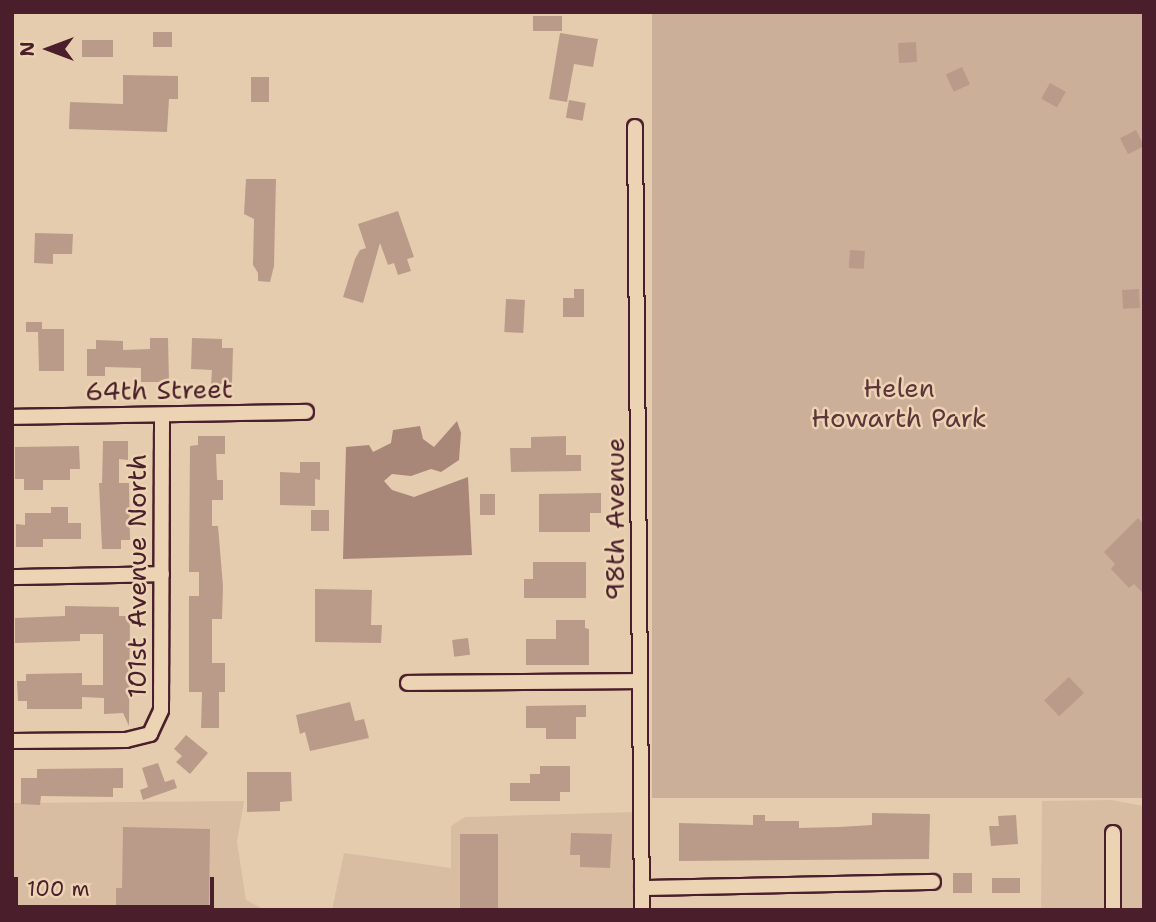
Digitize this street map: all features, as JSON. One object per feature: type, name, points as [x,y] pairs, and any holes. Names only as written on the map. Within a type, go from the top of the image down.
[{"type":"street","name":"98th Avenue","points":[[635,127],[641,546],[639,681],[642,910]]},
{"type":"street","name":"64th Street","points":[[12,417],[306,412]]},
{"type":"street","name":"101st Avenue North","points":[[12,741],[127,740],[150,734],[160,710],[162,415]]},
{"type":"street","points":[[12,577],[162,574]]},
{"type":"street","points":[[408,683],[639,681]]},
{"type":"street","points":[[1113,833],[1113,910]]},
{"type":"street","points":[[642,888],[933,882]]},
{"type":"shaded area","points":[[457,421],[461,433],[459,460],[441,472],[431,469],[411,476],[392,474],[384,481],[392,490],[414,497],[468,477],[472,555],[343,559],[346,447],[369,445],[373,452],[391,443],[393,430],[420,426],[423,439],[434,447]]},
{"type":"shaded area","points":[[1111,800],[1144,806],[1144,910],[1041,910],[1042,801]]},
{"type":"shaded area","points":[[244,801],[237,842],[246,900],[265,910],[12,910],[12,803]]},
{"type":"shaded area","points":[[634,812],[634,910],[332,910],[344,853],[451,868],[451,826],[465,817]]},
{"type":"green space","name":"Helen Howarth Park","points":[[652,12],[1144,12],[1144,798],[652,798]]},
{"type":"building","points":[[533,16],[562,16],[562,31],[533,31]]},
{"type":"building","points":[[153,32],[172,32],[172,47],[153,47]]},
{"type":"building","points":[[560,33],[598,39],[593,67],[574,64],[567,102],[549,99]]},
{"type":"building","points":[[82,40],[113,40],[113,57],[82,57]]},
{"type":"building","points":[[916,42],[917,62],[899,63],[898,43]]},
{"type":"building","points":[[962,67],[970,84],[954,92],[946,75]]},
{"type":"building","points":[[123,75],[178,76],[178,99],[169,99],[167,132],[69,129],[70,102],[123,104]]},
{"type":"building","points":[[251,77],[269,77],[269,102],[251,102]]},
{"type":"building","points":[[1050,83],[1066,92],[1057,107],[1041,99]]},
{"type":"building","points":[[569,100],[586,103],[583,121],[566,118]]},
{"type":"building","points":[[1136,130],[1144,146],[1128,154],[1120,138]]},
{"type":"building","points":[[246,179],[276,179],[274,266],[270,282],[258,281],[258,273],[253,265],[254,219],[244,214]]},
{"type":"building","points":[[398,211],[414,257],[407,259],[411,271],[398,275],[394,263],[388,265],[380,243],[363,303],[343,297],[355,259],[360,250],[366,248],[358,224]]},
{"type":"building","points":[[35,233],[73,234],[72,254],[53,254],[53,264],[34,263]]},
{"type":"building","points":[[850,250],[865,251],[864,269],[849,268]]},
{"type":"building","points":[[574,289],[584,289],[584,317],[563,317],[563,298],[574,298]]},
{"type":"building","points":[[1139,289],[1140,308],[1123,309],[1122,290]]},
{"type":"building","points":[[506,299],[525,300],[523,333],[504,332]]},
{"type":"building","points":[[26,322],[42,322],[42,329],[64,329],[64,371],[39,371],[38,332],[26,332]]},
{"type":"building","points":[[150,338],[168,338],[169,382],[141,382],[141,368],[105,367],[105,376],[87,376],[87,349],[96,349],[96,340],[123,341],[123,350],[150,349]]},
{"type":"building","points":[[192,338],[222,339],[222,348],[233,348],[232,384],[211,384],[212,370],[191,369]]},
{"type":"building","points":[[198,436],[225,436],[225,454],[216,454],[217,480],[223,480],[223,500],[212,500],[212,526],[218,526],[223,586],[222,619],[212,619],[212,663],[225,663],[225,692],[219,692],[219,728],[201,728],[202,692],[189,692],[189,596],[199,596],[199,572],[189,572],[190,446],[198,445]]},
{"type":"building","points":[[566,436],[566,455],[581,455],[581,471],[511,472],[510,448],[531,448],[531,437]]},
{"type":"building","points":[[103,441],[128,441],[128,460],[119,459],[119,483],[129,483],[130,540],[121,540],[121,549],[102,549],[99,483],[102,483]]},
{"type":"building","points":[[79,446],[80,469],[70,469],[70,480],[43,480],[43,490],[24,490],[24,479],[15,479],[15,447]]},
{"type":"building","points":[[300,462],[320,462],[320,480],[315,479],[315,506],[280,505],[280,472],[300,473]]},
{"type":"building","points":[[601,493],[601,513],[590,513],[590,532],[539,532],[539,494]]},
{"type":"building","points":[[480,494],[495,494],[495,515],[480,515]]},
{"type":"building","points":[[51,507],[68,507],[68,523],[81,523],[81,539],[43,539],[43,547],[16,547],[16,524],[25,525],[25,513],[51,513]]},
{"type":"building","points":[[311,510],[329,510],[329,531],[311,531]]},
{"type":"building","points":[[1138,518],[1144,524],[1144,594],[1134,584],[1129,588],[1111,569],[1115,564],[1104,552]]},
{"type":"building","points":[[533,562],[586,562],[586,598],[524,598],[524,579],[533,579]]},
{"type":"building","points":[[315,589],[372,590],[371,625],[382,625],[381,643],[315,642]]},
{"type":"building","points":[[65,606],[119,607],[119,616],[130,616],[129,726],[123,713],[104,714],[104,698],[82,697],[82,709],[27,709],[27,701],[18,701],[17,681],[26,681],[26,674],[82,673],[82,685],[103,685],[103,634],[80,634],[80,641],[15,643],[15,618],[65,616]]},
{"type":"building","points":[[556,620],[585,620],[585,628],[589,629],[589,665],[526,665],[526,639],[556,639]]},
{"type":"building","points":[[468,638],[470,655],[454,657],[452,640]]},
{"type":"building","points":[[1069,677],[1084,693],[1059,716],[1044,700]]},
{"type":"building","points":[[350,702],[355,721],[364,719],[369,738],[310,751],[305,732],[300,734],[296,715]]},
{"type":"building","points":[[586,705],[586,717],[576,717],[576,739],[546,739],[546,728],[526,728],[526,706]]},
{"type":"building","points":[[186,735],[208,753],[190,774],[176,762],[182,756],[174,749]]},
{"type":"building","points":[[158,763],[165,782],[174,779],[177,788],[143,800],[140,790],[148,787],[142,768]]},
{"type":"building","points":[[540,766],[570,766],[570,792],[560,792],[560,801],[510,801],[510,783],[530,783],[530,774],[540,774]]},
{"type":"building","points":[[123,768],[123,788],[113,788],[113,797],[41,796],[40,805],[21,804],[21,778],[37,778],[37,769]]},
{"type":"building","points":[[247,772],[291,772],[292,801],[280,802],[280,811],[247,812]]},
{"type":"building","points":[[872,813],[930,814],[929,859],[679,861],[679,823],[753,825],[753,815],[765,815],[765,821],[799,821],[799,828],[839,827],[872,825]]},
{"type":"building","points":[[1016,815],[1018,844],[991,846],[989,826],[999,826],[998,816]]},
{"type":"building","points":[[123,827],[210,829],[209,910],[122,910],[122,906],[116,906],[116,888],[122,888]]},
{"type":"building","points":[[571,833],[612,834],[610,868],[580,867],[580,855],[570,855]]},
{"type":"building","points":[[460,834],[498,834],[498,910],[460,910]]},
{"type":"building","points":[[953,873],[972,873],[972,893],[953,893]]},
{"type":"building","points":[[992,878],[1020,878],[1020,893],[992,893]]}]
